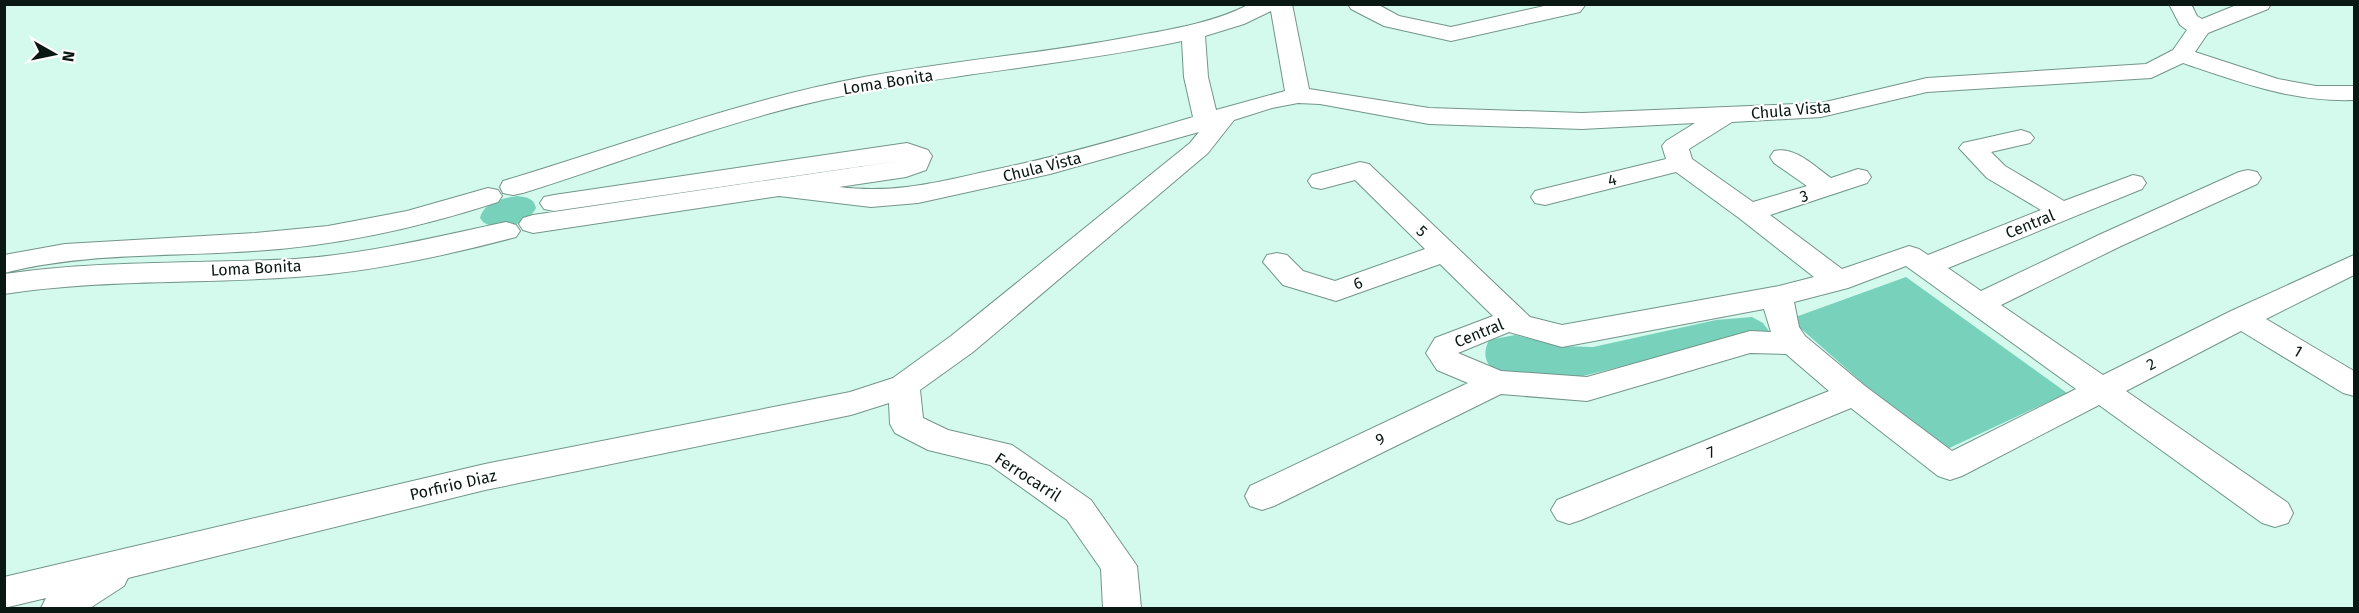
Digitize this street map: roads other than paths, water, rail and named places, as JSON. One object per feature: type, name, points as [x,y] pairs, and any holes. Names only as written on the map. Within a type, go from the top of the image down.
[{"type":"street","name":"Loma Bonita","points":[[4,264],[49,254],[273,242],[339,235],[434,214],[784,102],[866,84],[1073,55],[1193,31],[1251,14],[1269,4]]},
{"type":"street","points":[[1281,4],[1298,96]]},
{"type":"street","points":[[1359,4],[1392,21],[1451,34],[1572,7],[1575,4]]},
{"type":"street","points":[[2180,4],[2188,20],[2200,28],[2260,4]]},
{"type":"street","name":"Chula Vista","points":[[780,188],[871,199],[918,195],[1041,168],[1216,119],[1267,102],[1298,96],[1320,97],[1429,116],[1520,121],[1582,122],[1821,110],[1927,85],[2151,71],[2181,55],[2200,28]]},
{"type":"street","points":[[1193,31],[1196,77],[1216,119]]},
{"type":"street","points":[[2181,55],[2274,86],[2316,93],[2355,93]]},
{"type":"street","points":[[1726,115],[1675,146],[1680,163],[1749,212],[1838,281]]},
{"type":"street","name":"Porfirio Diaz","points":[[4,593],[485,477],[851,403],[904,386],[962,344],[1199,148],[1216,119]]},
{"type":"street","points":[[2021,138],[1972,148],[1996,172],[2062,211]]},
{"type":"street","name":"Loma Bonita","points":[[4,284],[69,275],[298,267],[359,260],[519,227],[906,169],[917,164],[919,156],[916,153],[906,152],[554,203]]},
{"type":"street","points":[[1784,157],[1828,188]]},
{"type":"street","name":"4","points":[[1545,197],[1680,163]]},
{"type":"street","name":"5","points":[[1321,181],[1360,170],[1514,319]]},
{"type":"street","name":"3","points":[[1749,212],[1858,177]]},
{"type":"street","points":[[1979,304],[2111,240],[2248,178]]},
{"type":"street","name":"Central","points":[[1794,344],[1750,342],[1587,389],[1497,382],[1448,362],[1442,353],[1446,346],[1514,319],[1520,325],[1562,336],[1779,296],[1918,260],[2062,211],[2133,183]]},
{"type":"street","points":[[538,187],[553,196],[554,203],[543,218],[519,227],[492,231],[474,224],[471,218],[472,210],[500,192],[538,187]]},
{"type":"street","name":"6","points":[[1277,262],[1293,278],[1336,291],[1444,252]]},
{"type":"street","points":[[1918,260],[2275,513]]},
{"type":"street","name":"2","points":[[1854,394],[1950,467],[2242,318],[2355,264]]},
{"type":"street","points":[[1779,296],[1779,312],[1784,329],[1794,344],[1854,394]]},
{"type":"street","name":"1","points":[[2242,318],[2355,385]]},
{"type":"street","name":"9","points":[[1262,496],[1497,382]]},
{"type":"street","name":"Ferrocarril","points":[[904,386],[907,424],[940,441],[1000,454],[1079,510],[1119,566],[1122,609]]},
{"type":"street","name":"7","points":[[1569,510],[1854,394]]},
{"type":"street","points":[[60,609],[129,564]]}]
